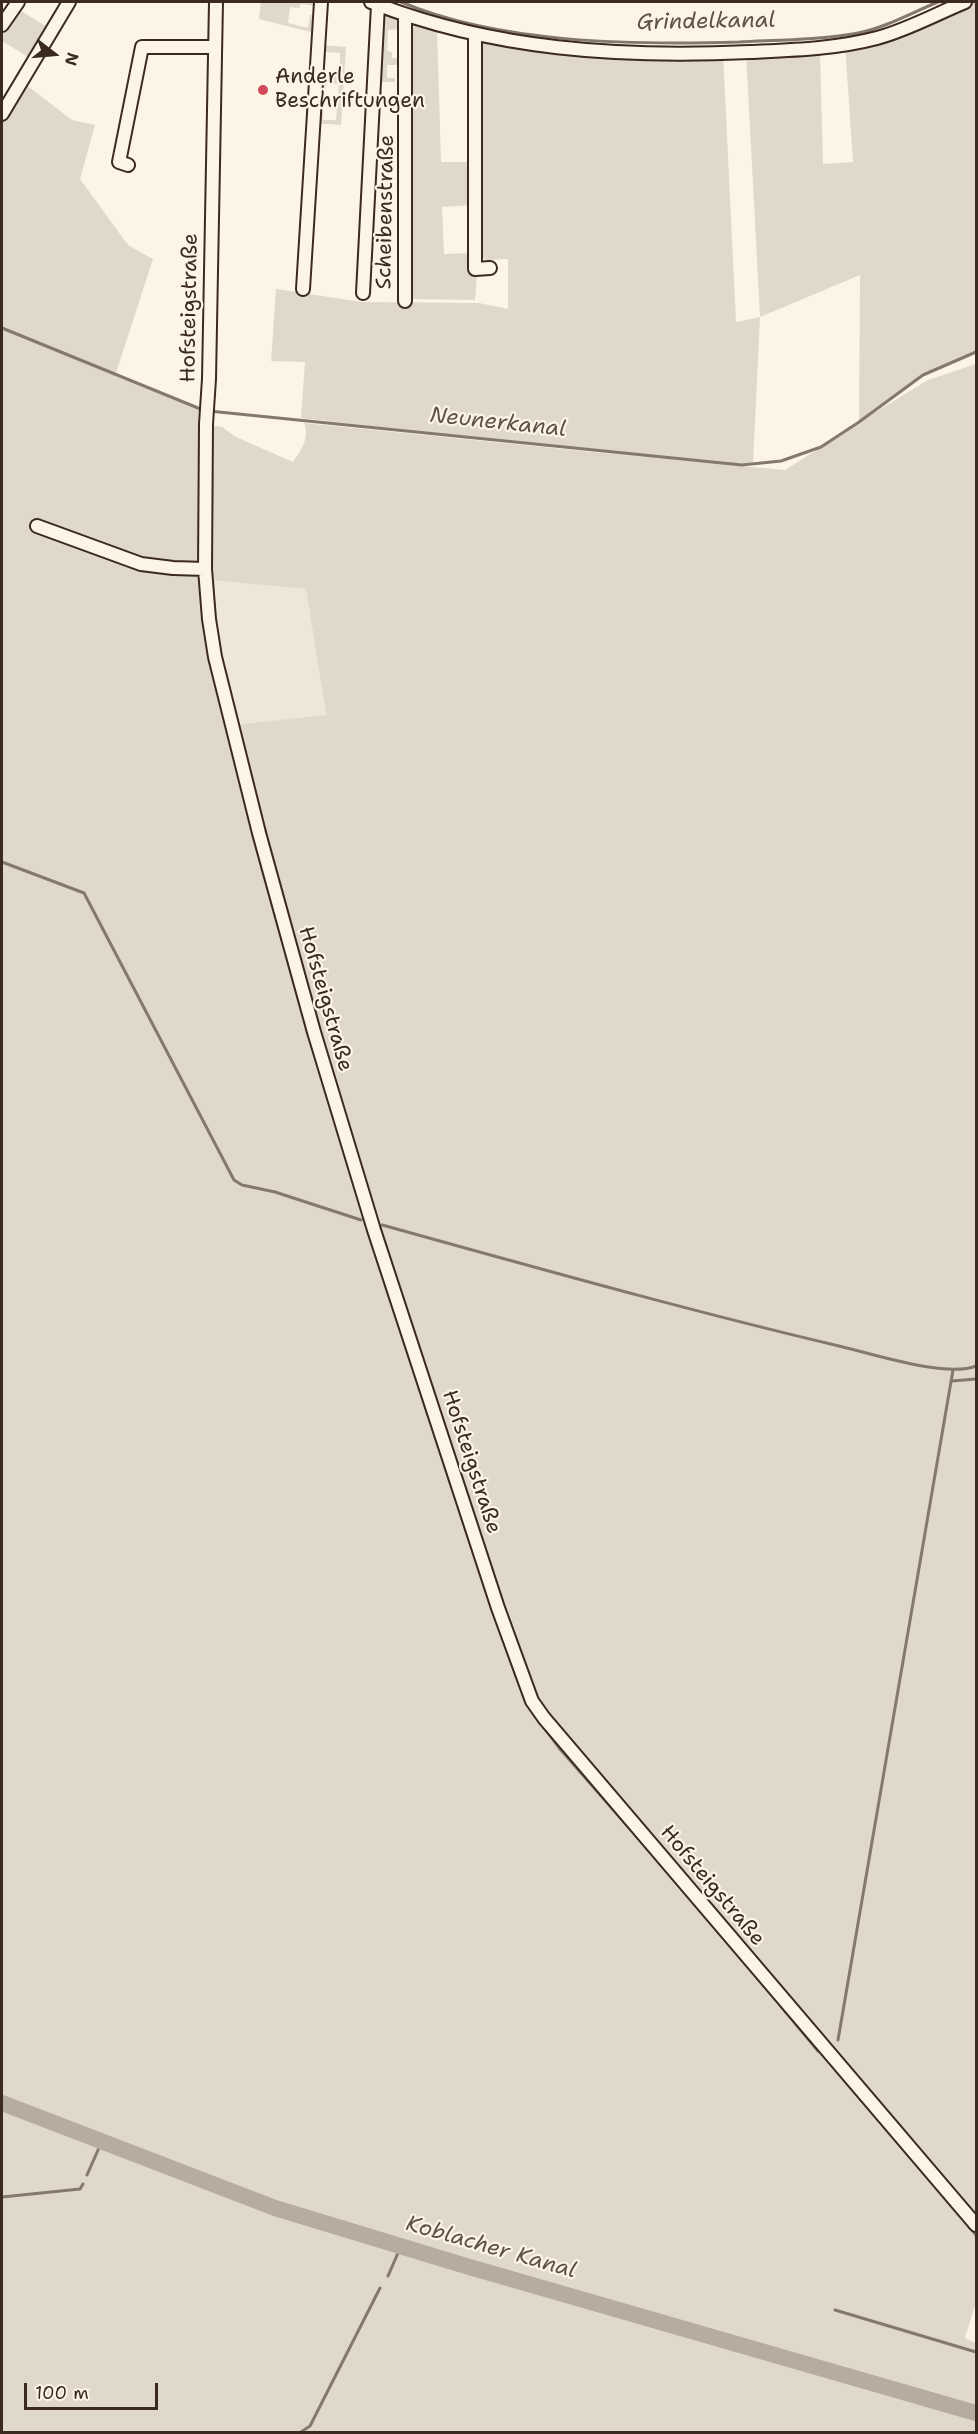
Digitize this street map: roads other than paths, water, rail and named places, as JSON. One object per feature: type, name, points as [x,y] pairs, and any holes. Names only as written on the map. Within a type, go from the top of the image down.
[{"type":"street","points":[[2,25],[18,2]]},
{"type":"street","points":[[2,114],[69,2]]},
{"type":"street","name":"Hofsteigstraße","points":[[216,2],[206,420],[205,569],[215,657],[259,833],[314,1032],[374,1230],[498,1608],[532,1701],[561,1741],[976,2225]]},
{"type":"street","points":[[303,290],[321,2]]},
{"type":"street","name":"Scheibenstraße","points":[[363,293],[375,3],[405,16],[475,34],[538,46],[603,53],[723,53],[802,49],[879,38],[964,2]]},
{"type":"street","name":"Scheibenstraße","points":[[405,16],[405,301]]},
{"type":"street","points":[[475,34],[475,269],[490,268]]},
{"type":"street","points":[[129,165],[119,162],[142,47],[215,47]]},
{"type":"street","points":[[37,526],[141,564],[205,569]]},
{"type":"waterway","name":"Grindelkanal","points":[[401,2],[440,16],[524,34],[567,39],[655,43],[739,42],[858,33],[938,2]]},
{"type":"waterway","name":"Neunerkanal","points":[[2,328],[203,410]]},
{"type":"waterway","name":"Neunerkanal","points":[[209,411],[742,465],[781,461],[821,447],[923,375],[976,352]]},
{"type":"waterway","points":[[2,862],[84,893],[234,1180],[242,1185],[275,1192],[361,1220]]},
{"type":"waterway","points":[[382,1225],[667,1303],[889,1359],[947,1369],[976,1366]]},
{"type":"waterway","points":[[838,2040],[953,1370]]},
{"type":"waterway","points":[[952,1381],[976,1379]]},
{"type":"waterway","points":[[511,1662],[525,1698]]},
{"type":"waterway","points":[[527,1704],[535,1716]]},
{"type":"waterway","points":[[541,1723],[560,1749],[667,1871]]},
{"type":"waterway","points":[[757,1977],[818,2051]]},
{"type":"waterway","name":"Koblacher Kanal","points":[[2,2103],[275,2208],[466,2266],[976,2413]]},
{"type":"waterway","points":[[87,2175],[102,2141]]},
{"type":"waterway","points":[[2,2197],[80,2189],[83,2184]]},
{"type":"waterway","points":[[969,2226],[976,2235]]},
{"type":"waterway","points":[[388,2276],[401,2246]]},
{"type":"waterway","points":[[301,2432],[310,2426],[380,2288]]},
{"type":"waterway","points":[[835,2310],[976,2352]]},
{"type":"place","name":"Anderle Beschriftungen","points":[[263,90]]}]
